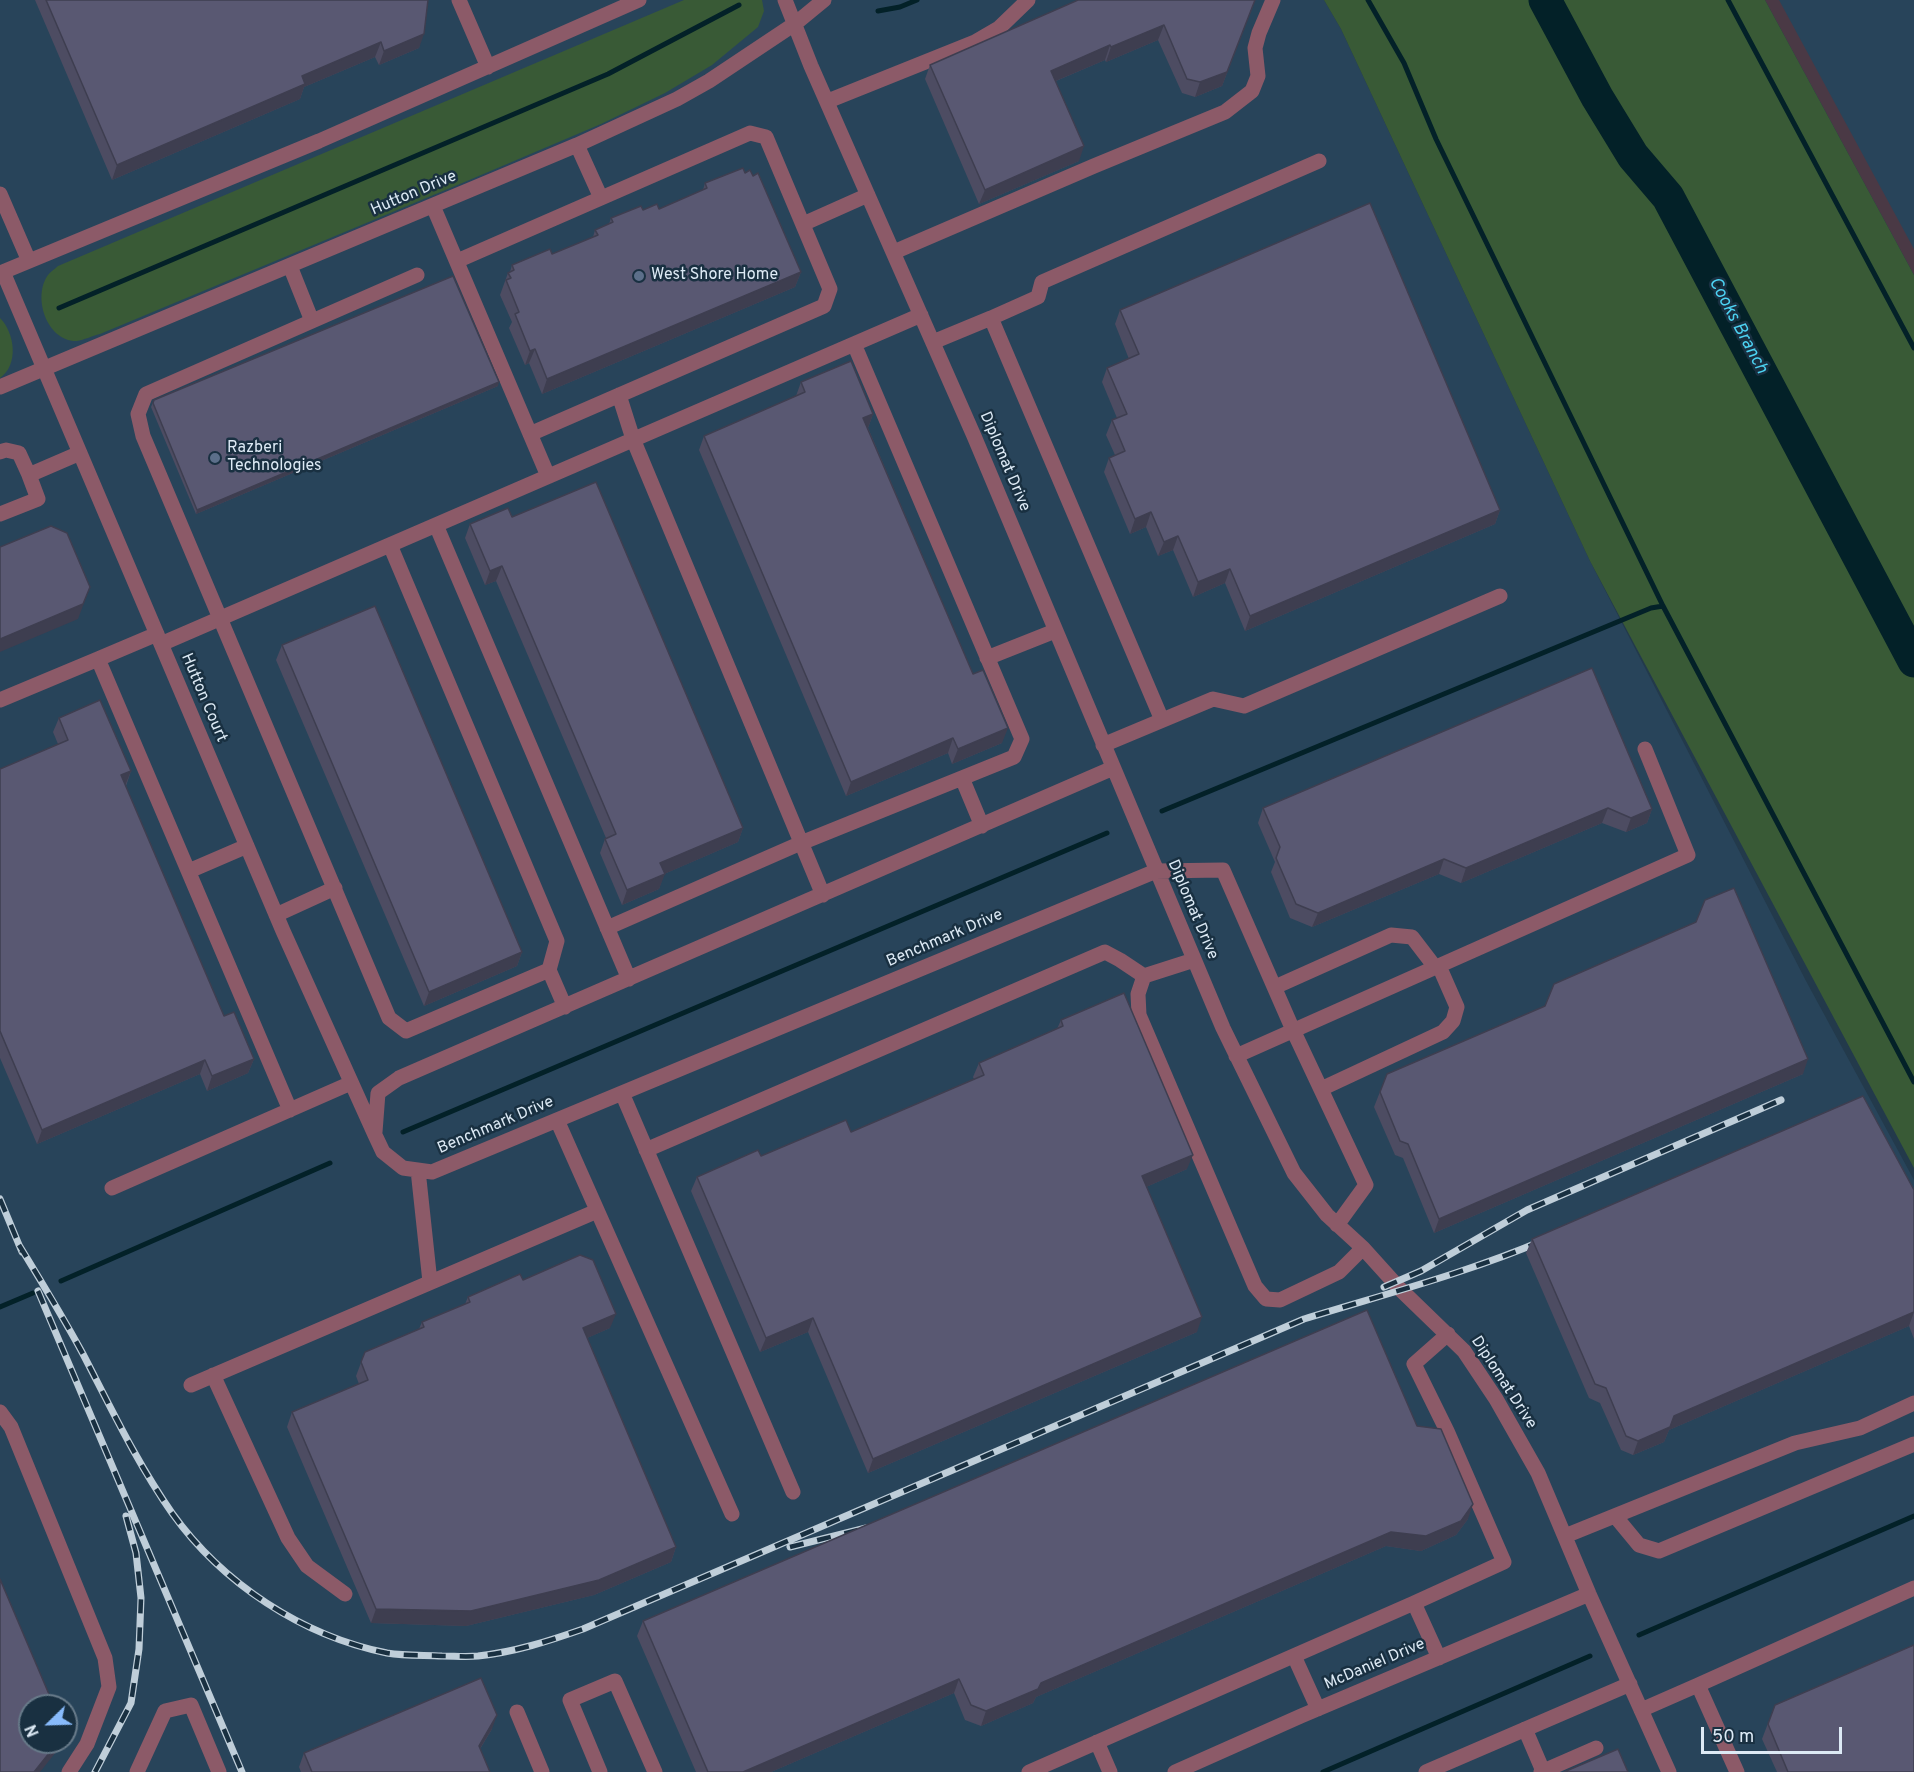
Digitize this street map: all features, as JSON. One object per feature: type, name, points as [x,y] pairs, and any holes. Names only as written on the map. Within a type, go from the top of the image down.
[{"type":"street","points":[[459,0],[488,67]]},
{"type":"street","points":[[2,273],[319,141],[488,67],[623,3],[639,0]]},
{"type":"street","name":"Diplomat Drive","points":[[785,0],[796,23],[811,66],[933,342],[1194,960],[1236,1056],[1294,1173],[1327,1215],[1363,1248],[1400,1289],[1464,1351],[1496,1399],[1538,1473],[1589,1594],[1669,1772]]},
{"type":"street","name":"Hutton Drive","points":[[0,387],[577,145],[677,99],[709,81],[796,23],[824,0]]},
{"type":"street","points":[[828,101],[975,42],[999,28],[1028,0]]},
{"type":"street","points":[[894,252],[1225,112],[1252,91],[1258,76],[1255,48],[1273,0]]},
{"type":"street","points":[[456,261],[750,133],[766,137],[830,289],[824,306],[530,434]]},
{"type":"street","points":[[577,145],[601,198]]},
{"type":"street","points":[[933,342],[1038,297],[1042,282],[1319,161]]},
{"type":"street","points":[[0,194],[29,261]]},
{"type":"street","points":[[803,224],[868,195]]},
{"type":"street","points":[[433,206],[548,476]]},
{"type":"street","points":[[290,266],[312,321]]},
{"type":"street","name":"Hutton Court","points":[[2,273],[276,915],[375,1135]]},
{"type":"street","points":[[417,275],[146,394],[138,414],[143,436],[389,1018],[406,1031],[549,970]]},
{"type":"street","points":[[0,700],[98,658],[221,618],[921,315]]},
{"type":"street","points":[[991,318],[1162,720]]},
{"type":"street","points":[[607,928],[801,843],[1014,756],[1022,739],[854,344]]},
{"type":"street","points":[[619,395],[633,439],[823,895]]},
{"type":"street","points":[[0,452],[6,450],[19,453],[38,499],[0,514]]},
{"type":"street","points":[[29,476],[80,453]]},
{"type":"street","points":[[436,525],[629,979]]},
{"type":"street","points":[[390,544],[557,941],[549,970],[565,1007]]},
{"type":"street","points":[[1103,745],[1213,699],[1244,706],[1500,596]]},
{"type":"street","points":[[987,658],[1055,631]]},
{"type":"street","points":[[98,658],[290,1110]]},
{"type":"street","points":[[1236,1056],[1688,855],[1645,749]]},
{"type":"street","points":[[430,1282],[418,1170],[403,1168],[383,1152],[375,1135],[378,1093],[399,1078],[1113,768]]},
{"type":"street","points":[[962,778],[982,826]]},
{"type":"street","points":[[189,871],[247,846]]},
{"type":"street","points":[[1156,871],[1223,870],[1293,1030],[1366,1185],[1337,1225]]},
{"type":"street","name":"Benchmark Drive","points":[[418,1170],[432,1172],[1156,871]]},
{"type":"street","points":[[276,915],[335,888]]},
{"type":"street","points":[[1275,987],[1391,935],[1412,937],[1437,967],[1457,1007],[1453,1021],[1443,1032],[1321,1089]]},
{"type":"street","points":[[646,1150],[1105,952],[1144,976]]},
{"type":"street","points":[[1144,976],[1194,960]]},
{"type":"street","points":[[1144,976],[1138,994],[1139,1015],[1255,1286],[1266,1299],[1280,1300],[1339,1272],[1363,1248]]},
{"type":"street","points":[[112,1188],[351,1083]]},
{"type":"street","points":[[622,1093],[793,1492]]},
{"type":"street","points":[[557,1120],[732,1514]]},
{"type":"street","points":[[191,1385],[597,1211]]},
{"type":"street","points":[[1029,1772],[1504,1562],[1447,1431],[1414,1364],[1448,1334]]},
{"type":"street","points":[[213,1376],[288,1538],[307,1566],[345,1594]]},
{"type":"street","points":[[1565,1536],[1795,1443],[1860,1428],[1914,1403]]},
{"type":"street","points":[[0,1412],[11,1427],[105,1658],[109,1687],[87,1744],[69,1772]]},
{"type":"street","points":[[1615,1516],[1639,1545],[1659,1551],[1914,1444]]},
{"type":"street","points":[[1641,1710],[1914,1588]]},
{"type":"street","name":"McDaniel Drive","points":[[1175,1772],[1589,1594]]},
{"type":"street","points":[[1414,1603],[1439,1658]]},
{"type":"street","points":[[1294,1656],[1318,1709]]},
{"type":"street","points":[[600,1772],[570,1700],[615,1681],[655,1772]]},
{"type":"street","points":[[1426,1772],[1630,1684]]},
{"type":"street","points":[[1698,1685],[1737,1772]]},
{"type":"street","points":[[137,1772],[165,1711],[191,1705],[219,1772]]},
{"type":"street","points":[[517,1712],[542,1772]]},
{"type":"street","points":[[1525,1729],[1542,1772],[1596,1748]]},
{"type":"street","points":[[1097,1742],[1110,1772]]},
{"type":"shaded area","points":[[0,0],[1324,0],[1341,29],[1590,561],[1806,981],[1914,1180],[1914,1772],[0,1772]]},
{"type":"shaded area","points":[[1765,0],[1914,0],[1914,275]]},
{"type":"shaded area","points":[[1779,0],[1914,0],[1914,249]]},
{"type":"green space","points":[[684,0],[762,0],[764,11],[758,27],[712,65],[665,93],[601,124],[100,334],[77,341],[66,339],[50,326],[45,317],[42,306],[43,284],[58,266]]},
{"type":"green space","points":[[1324,0],[1765,0],[1914,275],[1914,1168],[1590,561],[1341,29]]},
{"type":"green space","points":[[0,318],[9,332],[13,349],[10,365],[0,378]]},
{"type":"building","points":[[46,0],[428,0],[424,34],[384,51],[381,42],[302,76],[305,84],[117,165]]},
{"type":"building","points":[[1078,0],[1255,0],[1227,72],[1200,82],[1187,79],[1164,25],[1111,47],[1110,45],[1051,71],[1084,146],[985,190],[930,65]]},
{"type":"building","points":[[743,168],[745,173],[750,170],[753,176],[758,173],[801,272],[547,379],[535,349],[530,351],[515,314],[519,312],[506,280],[511,278],[508,273],[514,270],[512,265],[550,249],[552,254],[598,235],[595,230],[613,222],[611,218],[641,206],[643,210],[657,204],[659,209],[707,188],[705,183]]},
{"type":"building","points":[[1370,203],[1500,510],[1250,616],[1230,569],[1198,582],[1178,536],[1164,542],[1151,512],[1135,519],[1109,458],[1125,451],[1112,420],[1127,414],[1107,368],[1139,354],[1120,310]]},
{"type":"building","points":[[453,276],[499,382],[197,510],[153,403],[154,400]]},
{"type":"building","points":[[851,361],[873,414],[863,418],[973,674],[983,670],[1008,728],[958,749],[953,738],[851,782],[704,436],[805,392],[801,382]]},
{"type":"building","points":[[596,482],[743,828],[660,863],[665,874],[627,890],[605,839],[616,834],[502,566],[490,571],[470,524],[508,508],[512,517]]},
{"type":"building","points":[[51,526],[67,533],[90,587],[83,604],[0,639],[0,547]]},
{"type":"building","points":[[375,606],[522,952],[429,992],[282,645]]},
{"type":"building","points":[[1592,668],[1652,809],[1631,818],[1608,808],[1466,868],[1444,859],[1318,913],[1296,904],[1276,858],[1280,847],[1263,808]]},
{"type":"building","points":[[100,700],[131,771],[121,775],[224,1016],[234,1012],[254,1059],[212,1076],[205,1060],[42,1130],[0,1031],[0,769],[68,740],[59,718]]},
{"type":"building","points":[[1734,888],[1808,1059],[1439,1219],[1408,1144],[1400,1141],[1380,1092],[1387,1074],[1545,1006],[1554,984],[1696,922],[1705,900]]},
{"type":"building","points":[[1124,993],[1193,1155],[1142,1176],[1202,1317],[873,1459],[813,1318],[766,1338],[697,1177],[758,1150],[761,1156],[846,1120],[851,1132],[984,1075],[979,1063],[1063,1026],[1061,1020]]},
{"type":"building","points":[[1863,1096],[1914,1190],[1914,1312],[1674,1416],[1670,1427],[1638,1441],[1626,1436],[1606,1388],[1595,1384],[1532,1239]]},
{"type":"building","points":[[580,1255],[593,1260],[616,1314],[583,1328],[676,1547],[599,1580],[471,1611],[376,1609],[292,1412],[368,1380],[361,1362],[365,1352],[424,1327],[422,1322],[470,1302],[468,1297],[520,1274],[523,1280]]},
{"type":"building","points":[[1367,1310],[1417,1426],[1441,1429],[1473,1504],[1461,1521],[1426,1536],[1391,1532],[1041,1683],[1038,1689],[986,1711],[971,1705],[959,1679],[743,1772],[708,1772],[643,1621]]},
{"type":"building","points":[[0,1579],[49,1694],[18,1694],[18,1754],[48,1754],[34,1772],[0,1772]]},
{"type":"building","points":[[1914,1645],[1914,1772],[1788,1772],[1768,1724],[1775,1705]]},
{"type":"building","points":[[481,1678],[497,1715],[479,1746],[490,1772],[312,1772],[304,1753]]},
{"type":"building","points":[[1618,1749],[1628,1772],[1564,1772]]},
{"type":"waterway","points":[[878,11],[900,7],[917,0]]},
{"type":"waterway","points":[[1368,0],[1404,63],[1436,139],[1663,606],[1914,1082]]},
{"type":"waterway","name":"Cooks Branch","points":[[1545,0],[1597,97],[1633,156],[1668,197],[1914,661]]},
{"type":"waterway","points":[[1728,0],[1914,348]]},
{"type":"waterway","points":[[59,308],[608,74],[739,5]]},
{"type":"waterway","points":[[1162,811],[1651,608],[1663,606]]},
{"type":"waterway","points":[[403,1132],[1107,833]]},
{"type":"waterway","points":[[61,1281],[330,1163]]},
{"type":"waterway","points":[[0,1307],[33,1293]]},
{"type":"waterway","points":[[1639,1635],[1914,1516]]},
{"type":"waterway","points":[[1323,1772],[1590,1656]]},
{"type":"railway","points":[[1384,1287],[1421,1271],[1527,1210],[1781,1100]]},
{"type":"railway","points":[[0,1199],[22,1252]]},
{"type":"railway","points":[[19,1245],[75,1340],[147,1475],[172,1513],[215,1562],[266,1603],[295,1620],[355,1645],[387,1653],[408,1655],[478,1656],[519,1649],[583,1629],[1304,1319],[1456,1273],[1544,1240]]},
{"type":"railway","points":[[38,1291],[242,1772]]},
{"type":"railway","points":[[95,1772],[131,1703],[139,1649],[141,1598],[136,1553],[126,1516]]},
{"type":"railway","points":[[790,1547],[866,1528]]},
{"type":"place","name":"West Shore Home","points":[[639,276]]},
{"type":"place","name":"Razberi Technologies","points":[[215,458]]}]
